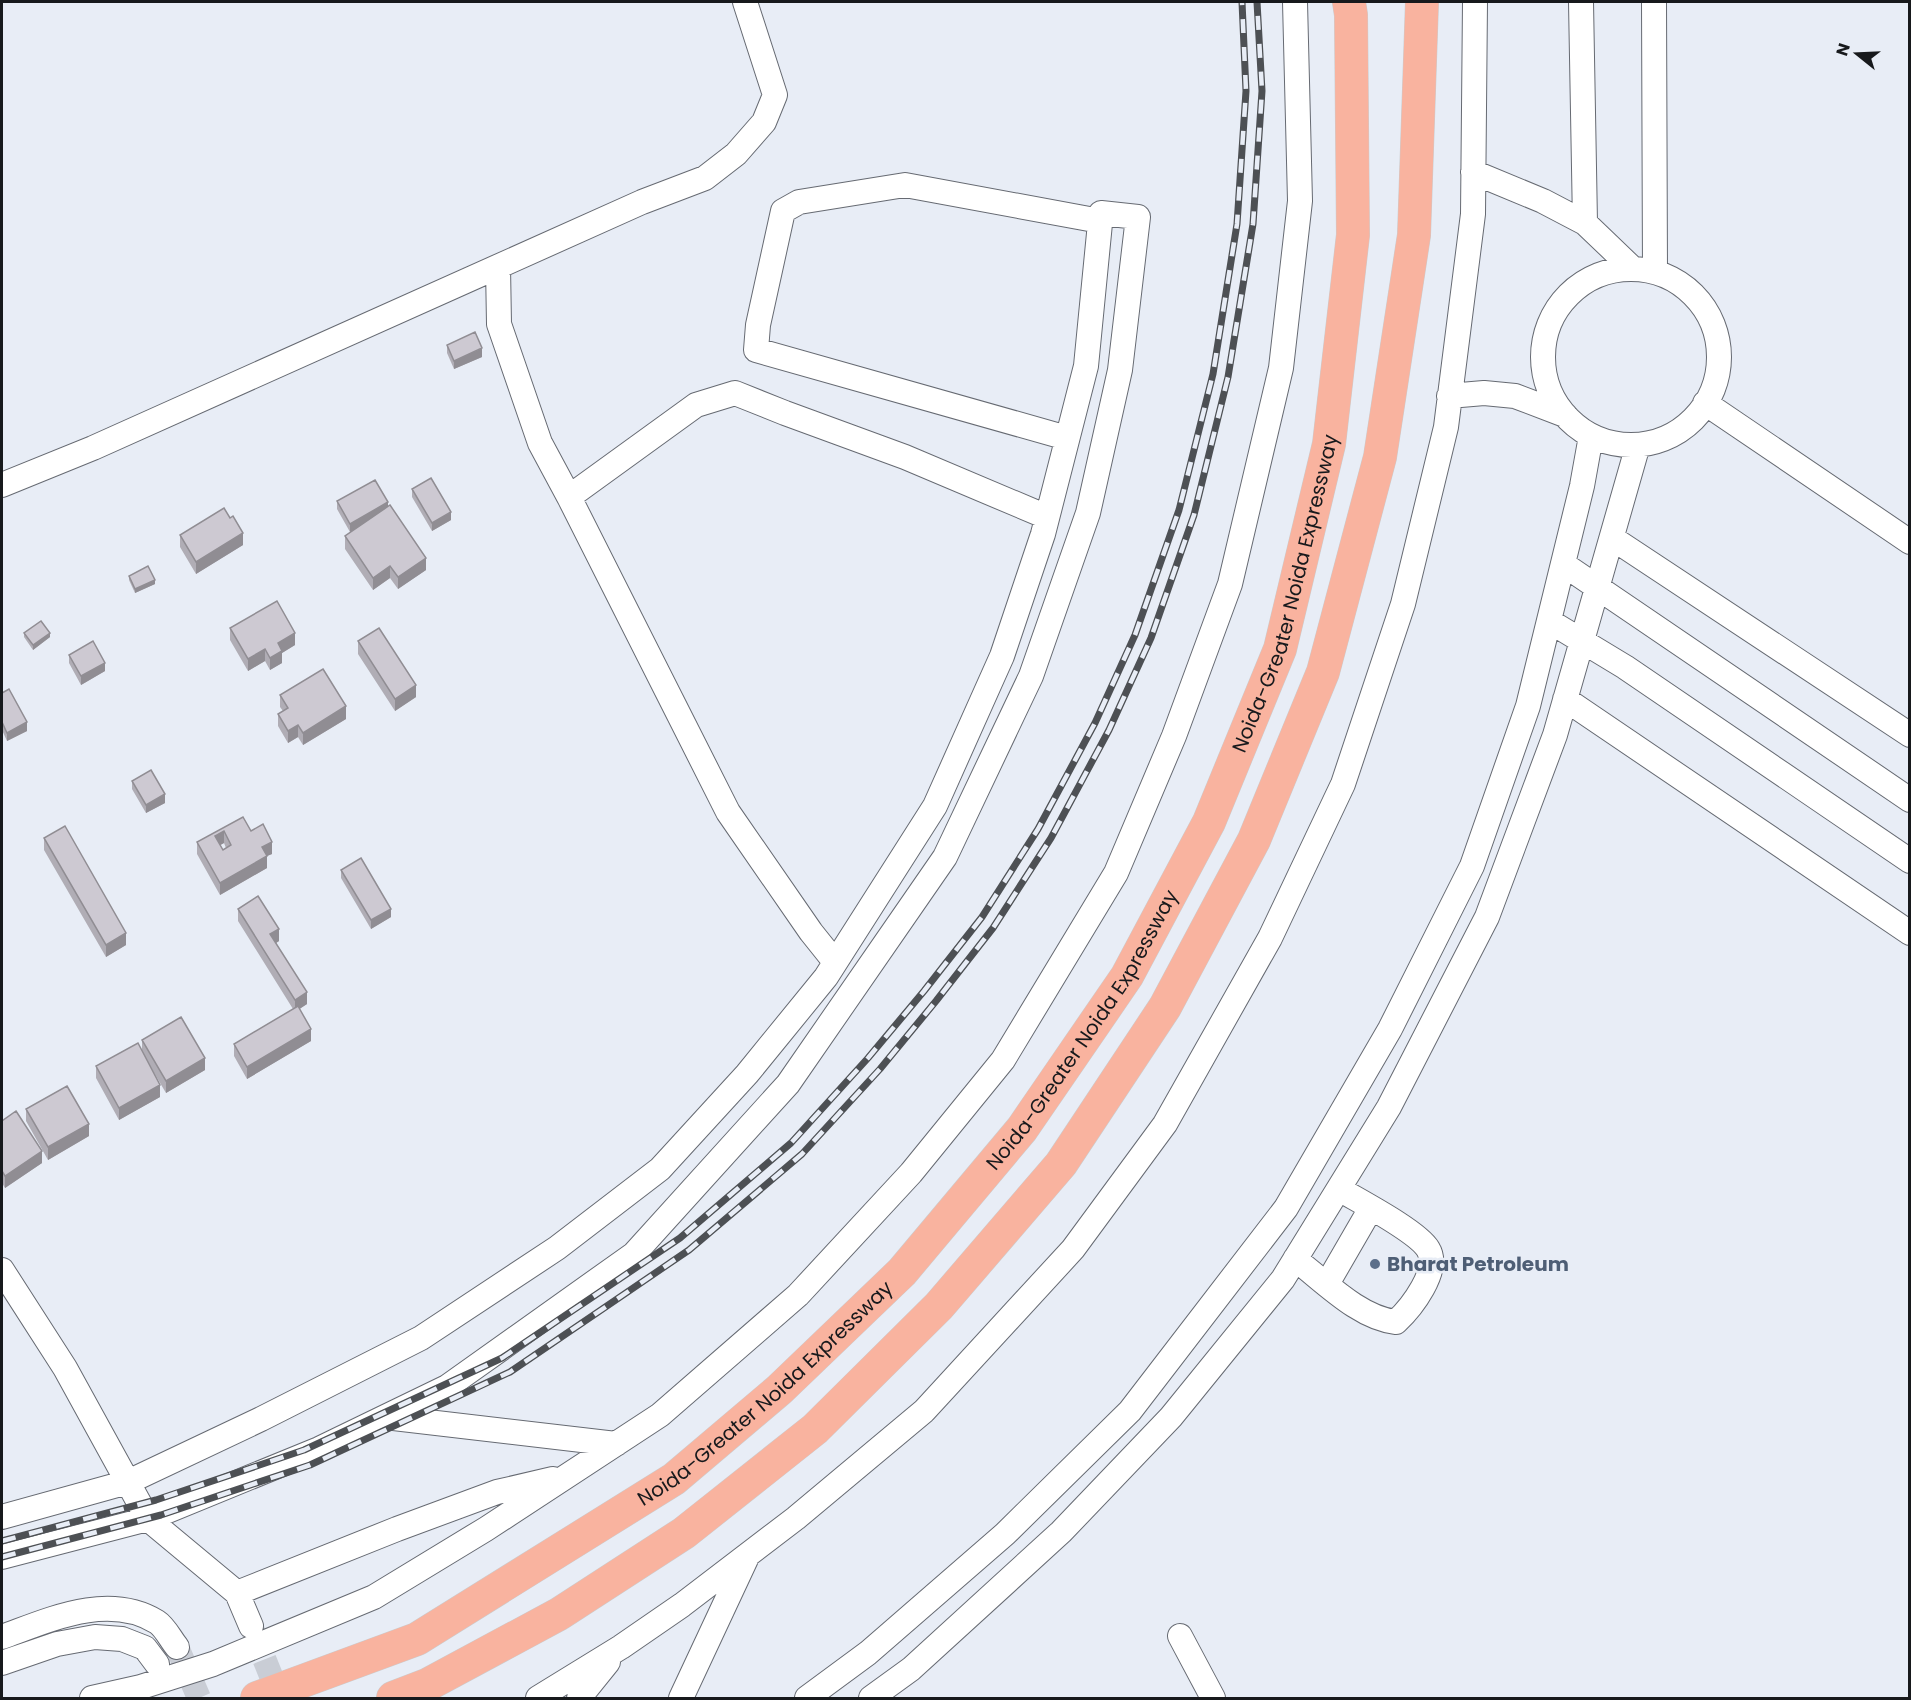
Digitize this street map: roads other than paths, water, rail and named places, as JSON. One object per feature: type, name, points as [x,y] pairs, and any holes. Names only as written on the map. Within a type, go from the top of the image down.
[{"type":"highway","name":"Noida-Greater Noida Expressway","points":[[257,1698],[417,1640],[674,1479],[780,1390],[902,1272],[1022,1129],[1127,976],[1209,822],[1280,649],[1329,444],[1353,235],[1349,2]]},
{"type":"highway","points":[[393,1698],[427,1684],[559,1614],[684,1533],[815,1429],[939,1306],[1061,1164],[1165,1007],[1254,840],[1323,672],[1380,457],[1414,236],[1422,2]]},
{"type":"street","points":[[2,485],[93,448],[642,202],[705,178],[736,154],[764,123],[775,95],[745,2]]},
{"type":"street","points":[[92,1698],[141,1687],[213,1664],[374,1597],[486,1529],[660,1415],[798,1295],[911,1173],[1003,1060],[1116,873],[1174,736],[1230,584],[1281,368],[1300,201],[1295,2]]},
{"type":"street","points":[[538,1698],[621,1647],[682,1605],[796,1518],[924,1411],[1073,1249],[1165,1124],[1270,938],[1343,784],[1403,604],[1446,426],[1473,214],[1475,2]]},
{"type":"street","points":[[1581,2],[1585,223]]},
{"type":"street","points":[[1644,270],[1654,2]]},
{"type":"street","points":[[1473,172],[1543,201],[1585,223],[1644,270]]},
{"type":"street","points":[[1067,438],[756,350],[758,325],[783,211],[800,202],[905,185],[1100,221]]},
{"type":"street","points":[[2,1517],[128,1482],[261,1419],[421,1338],[557,1248],[660,1169],[747,1074],[826,977],[934,806],[1002,656],[1047,517],[1086,366],[1101,213],[1138,217],[1120,370],[1088,513],[1031,676],[945,857],[788,1084],[634,1254],[447,1387],[319,1449],[148,1519],[2,1557]]},
{"type":"street","points":[[498,267],[499,324],[540,443],[728,812],[811,932],[835,962]]},
{"type":"street","points":[[1449,396],[1484,393],[1515,396],[1565,415],[1591,436],[1614,444],[1638,445],[1671,436],[1697,416],[1715,387],[1720,353],[1712,320],[1693,293],[1665,274],[1644,270],[1599,274],[1570,292],[1551,320],[1543,353],[1548,386],[1565,415]]},
{"type":"street","points":[[569,497],[696,405],[735,393],[905,457],[1047,517]]},
{"type":"street","points":[[1705,403],[1910,542]]},
{"type":"street","points":[[807,1698],[868,1653],[1005,1534],[1130,1411],[1286,1208],[1390,1029],[1472,866],[1528,706],[1582,486],[1591,436]]},
{"type":"street","points":[[871,1698],[911,1669],[1061,1532],[1171,1417],[1283,1279],[1339,1189],[1389,1107],[1487,917],[1555,735],[1638,445]]},
{"type":"street","points":[[1611,538],[1910,735]]},
{"type":"street","points":[[1563,564],[1910,800]]},
{"type":"street","points":[[1549,621],[1625,667],[1910,861]]},
{"type":"street","points":[[1565,699],[1910,933]]},
{"type":"street","points":[[1295,1259],[1363,1311],[1382,1320],[1396,1322],[1416,1299],[1427,1279],[1432,1260],[1428,1249],[1416,1236],[1339,1189]]},
{"type":"street","points":[[1327,1284],[1371,1208]]},
{"type":"street","points":[[2,1270],[65,1368],[148,1519],[237,1593],[251,1626]]},
{"type":"street","points":[[1217,1298],[1248,1322]]},
{"type":"street","points":[[385,1417],[616,1444]]},
{"type":"street","points":[[237,1593],[497,1492],[569,1475]]},
{"type":"street","points":[[681,1698],[748,1554]]},
{"type":"street","points":[[2,1637],[65,1615],[98,1608],[130,1612],[158,1623],[177,1647]]},
{"type":"street","points":[[1180,1636],[1213,1698]]},
{"type":"street","points":[[2,1663],[57,1644],[95,1637],[122,1639],[144,1648],[157,1664]]},
{"type":"street","points":[[579,1698],[621,1647]]},
{"type":"tunnel","points":[[251,1626],[280,1698]]},
{"type":"tunnel","points":[[177,1647],[199,1698]]},
{"type":"tunnel","points":[[157,1664],[169,1698]]},
{"type":"railway","points":[[2,1541],[156,1500],[304,1450],[502,1358],[680,1238],[791,1143],[868,1058],[924,991],[982,917],[1038,829],[1095,723],[1135,635],[1179,510],[1213,374],[1237,224],[1246,91],[1242,2]]},
{"type":"railway","points":[[2,1557],[161,1515],[310,1465],[510,1372],[689,1250],[802,1154],[880,1069],[936,1001],[993,928],[1051,838],[1109,730],[1151,638],[1194,515],[1228,377],[1253,224],[1262,91],[1257,2]]},
{"type":"place","name":"Bharat Petroleum","points":[[1375,1264]]}]
